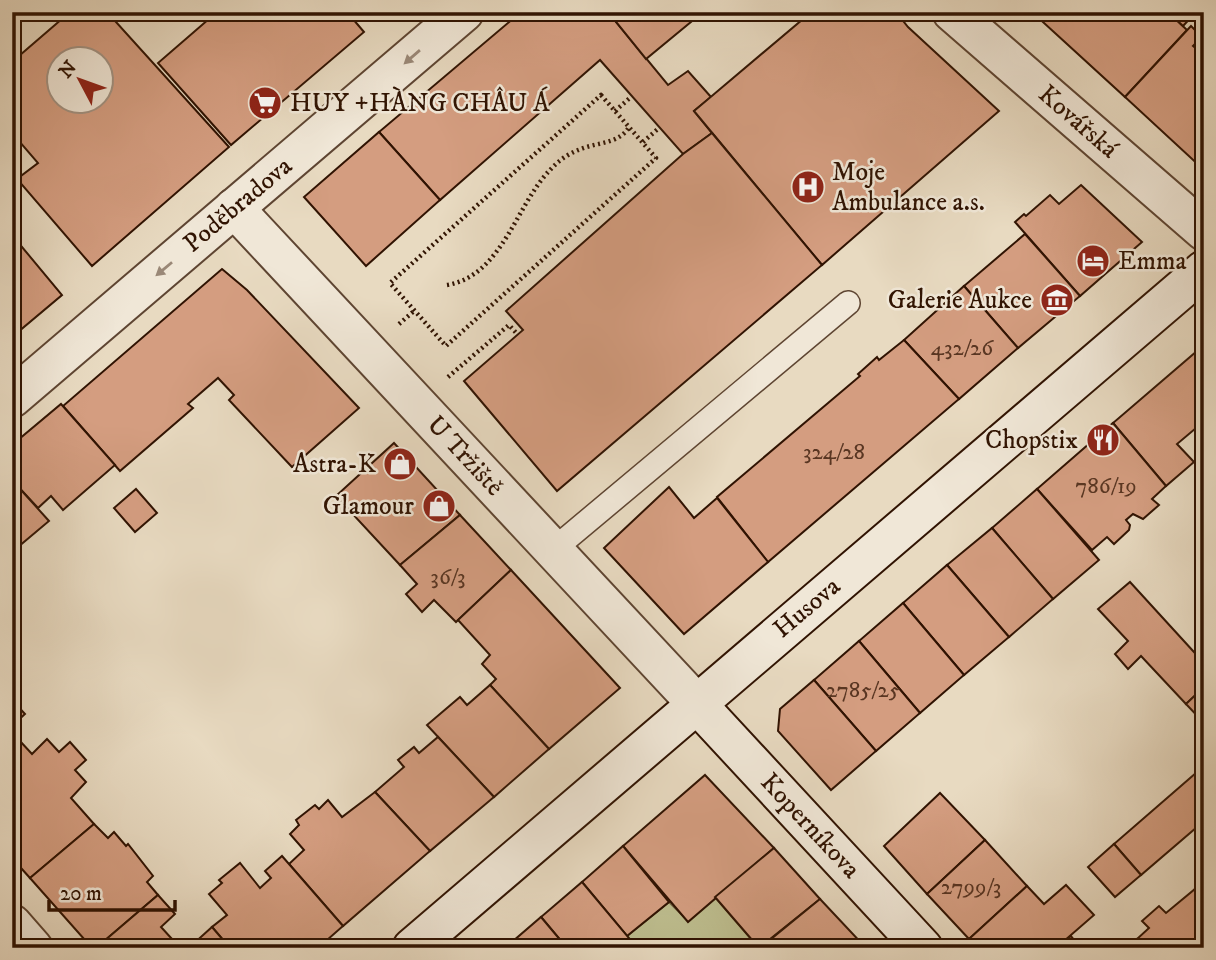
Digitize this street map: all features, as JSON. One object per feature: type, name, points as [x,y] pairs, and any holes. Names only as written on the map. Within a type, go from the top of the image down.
[{"type":"street","name":"Poděbradova","points":[[12,398],[464,12]]},
{"type":"street","name":"Kovářská","points":[[953,12],[1204,232]]},
{"type":"street","name":"U Tržiště","points":[[234,208],[696,703]]},
{"type":"street","name":"Husova","points":[[412,948],[1204,270]]},
{"type":"street","name":"Koperníkova","points":[[696,703],[923,948]]},
{"type":"street","points":[[12,924],[33,948]]},
{"type":"lane","points":[[553,550],[848,303]]},
{"type":"path","points":[[601,95],[629,126],[656,158],[446,346],[390,283],[601,95]]},
{"type":"path","points":[[615,111],[631,97]]},
{"type":"path","points":[[447,285],[466,279],[488,262],[534,189],[555,165],[581,149],[617,139],[629,126]]},
{"type":"path","points":[[643,142],[659,128]]},
{"type":"path","points":[[394,329],[414,311]]},
{"type":"path","points":[[442,382],[509,324],[518,335]]},
{"type":"green space","points":[[715,897],[759,948],[629,948],[627,936],[669,902],[688,921]]},
{"type":"building","points":[[70,12],[107,12],[229,147],[92,266],[17,179],[38,163],[12,133],[12,62]]},
{"type":"building","points":[[217,12],[347,12],[364,32],[231,145],[158,63]]},
{"type":"building","points":[[521,12],[608,12],[668,85],[688,71],[711,97],[694,111],[712,133],[683,154],[600,60],[440,200],[379,132]]},
{"type":"building","points":[[608,12],[703,12],[646,59]]},
{"type":"building","points":[[798,12],[896,12],[908,27],[999,111],[822,265],[694,111],[803,19]]},
{"type":"building","points":[[1032,12],[1168,12],[1187,30],[1125,97]]},
{"type":"building","points":[[1168,12],[1196,12],[1183,26]]},
{"type":"building","points":[[1191,26],[1202,37],[1193,46],[1204,55],[1204,170],[1125,97]]},
{"type":"building","points":[[379,132],[440,200],[366,266],[304,197]]},
{"type":"building","points":[[712,133],[822,265],[557,491],[464,381],[523,330],[506,311],[683,154]]},
{"type":"building","points":[[1081,185],[1142,242],[1080,296],[1015,222],[1050,195],[1059,204]]},
{"type":"building","points":[[1025,234],[1080,296],[1018,348],[964,286]]},
{"type":"building","points":[[12,235],[62,295],[12,337]]},
{"type":"building","points":[[222,269],[247,290],[359,408],[292,467],[229,400],[234,395],[218,378],[188,404],[193,408],[120,471],[63,406]]},
{"type":"building","points":[[964,286],[1018,348],[959,399],[904,340]]},
{"type":"building","points":[[904,340],[959,399],[768,562],[717,497],[860,376],[858,374],[877,357],[879,360]]},
{"type":"building","points":[[1204,345],[1204,435],[1196,428],[1177,444],[1194,462],[1166,486],[1113,423]]},
{"type":"building","points":[[61,404],[115,465],[63,510],[51,496],[38,508],[12,480],[12,445]]},
{"type":"building","points":[[1113,423],[1166,486],[1152,499],[1159,505],[1143,519],[1133,514],[1126,520],[1130,525],[1129,530],[1114,544],[1107,537],[1092,550],[1037,489]]},
{"type":"building","points":[[394,443],[460,515],[400,565],[336,496]]},
{"type":"building","points":[[12,480],[49,521],[12,552]]},
{"type":"building","points":[[669,487],[694,518],[717,498],[768,562],[684,634],[604,548]]},
{"type":"building","points":[[136,489],[157,513],[135,532],[114,508]]},
{"type":"building","points":[[1037,489],[1099,560],[1053,599],[992,528]]},
{"type":"building","points":[[460,515],[511,570],[456,622],[434,600],[422,612],[406,594],[417,584],[400,565]]},
{"type":"building","points":[[992,528],[1053,599],[1009,637],[947,565]]},
{"type":"building","points":[[947,565],[1009,637],[964,675],[903,603]]},
{"type":"building","points":[[511,570],[620,688],[549,749],[490,685],[496,679],[482,664],[490,655],[458,620]]},
{"type":"building","points":[[1130,582],[1204,663],[1204,687],[1186,704],[1141,656],[1128,669],[1115,654],[1128,641],[1098,609]]},
{"type":"building","points":[[903,603],[964,675],[920,713],[859,641]]},
{"type":"building","points":[[859,641],[920,713],[876,751],[814,680]]},
{"type":"building","points":[[814,680],[876,751],[831,790],[778,731],[780,709]]},
{"type":"building","points":[[490,685],[549,749],[494,797],[427,725],[460,697],[467,705]]},
{"type":"building","points":[[1204,687],[1204,723],[1186,704]]},
{"type":"building","points":[[12,700],[25,714],[12,726]]},
{"type":"building","points":[[438,737],[494,797],[430,851],[375,792],[404,767],[398,760],[414,747],[419,753]]},
{"type":"building","points":[[47,739],[59,752],[70,742],[86,760],[75,770],[86,782],[71,798],[94,824],[30,878],[12,858],[12,746],[19,740],[32,754]]},
{"type":"building","points":[[1204,766],[1204,821],[1141,875],[1114,844]]},
{"type":"building","points":[[705,775],[774,848],[688,922],[623,846]]},
{"type":"building","points":[[375,792],[430,851],[343,926],[289,864],[304,850],[290,834],[299,825],[296,820],[315,805],[319,809],[328,800],[342,817]]},
{"type":"building","points":[[940,793],[985,840],[927,894],[884,846]]},
{"type":"building","points":[[94,824],[108,838],[114,832],[126,846],[128,844],[153,876],[147,882],[158,895],[96,948],[92,948],[30,878]]},
{"type":"building","points":[[985,840],[1027,886],[969,939],[927,894]]},
{"type":"building","points":[[1114,844],[1141,875],[1115,897],[1088,867]]},
{"type":"building","points":[[623,846],[669,902],[627,936],[582,882]]},
{"type":"building","points":[[774,848],[820,899],[759,948],[715,897]]},
{"type":"building","points":[[282,856],[343,926],[318,948],[230,948],[212,927],[227,915],[209,894],[222,883],[219,880],[240,863],[260,888],[271,878],[265,871]]},
{"type":"building","points":[[1204,881],[1204,899],[1195,889]]},
{"type":"building","points":[[582,882],[634,944],[629,948],[567,948],[541,917]]},
{"type":"building","points":[[1066,885],[1094,915],[1056,948],[977,948],[969,939],[1027,886],[1044,904]]},
{"type":"building","points":[[1195,889],[1204,899],[1204,948],[1145,948],[1137,939],[1149,928],[1142,921],[1159,906],[1166,913]]},
{"type":"building","points":[[158,895],[175,914],[161,927],[172,939],[164,946],[166,948],[96,948]]},
{"type":"building","points":[[820,899],[866,948],[768,948],[765,944]]},
{"type":"building","points":[[541,917],[567,948],[505,948]]},
{"type":"building","points":[[212,927],[230,948],[187,948],[191,946]]},
{"type":"building","points":[[1071,936],[1078,945],[1075,948],[1056,948]]},
{"type":"building","points":[[1137,939],[1145,948],[1126,948]]},
{"type":"place","name":"HUY +HÀNG CHÂU Á","points":[[265,103]]},
{"type":"place","name":"Moje Ambulance a.s.","points":[[808,187]]},
{"type":"place","name":"Emma","points":[[1093,261]]},
{"type":"place","name":"Galerie Aukce","points":[[1057,300]]},
{"type":"place","name":"Chopstix","points":[[1103,440]]},
{"type":"place","name":"Astra-K","points":[[400,464]]},
{"type":"place","name":"Glamour","points":[[439,506]]}]
